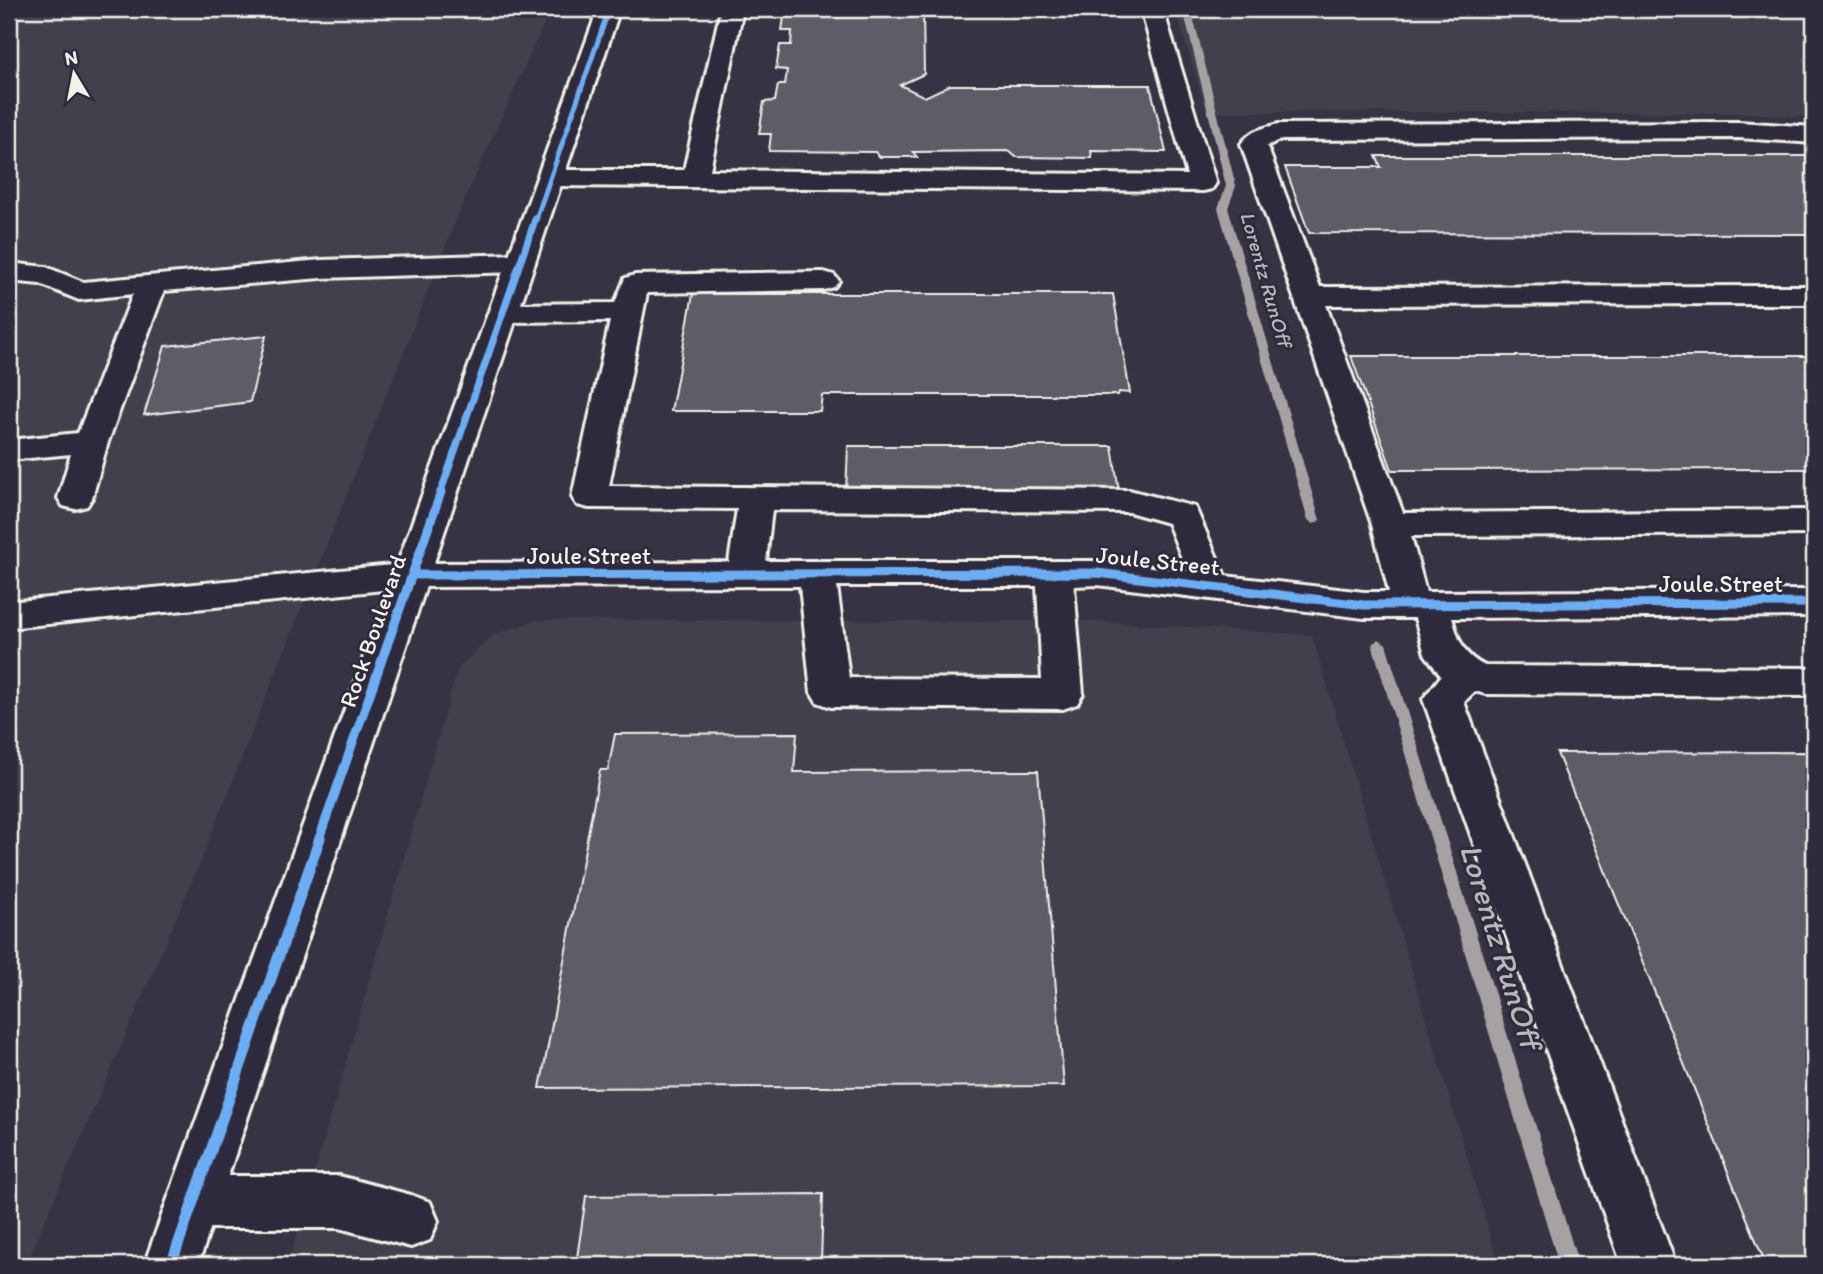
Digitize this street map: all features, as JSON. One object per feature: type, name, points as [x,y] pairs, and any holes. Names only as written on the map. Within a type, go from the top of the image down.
[{"type":"main road","name":"Rock Boulevard","points":[[172,1265],[609,9]]},
{"type":"main road","points":[[695,178],[732,9]]},
{"type":"main road","points":[[550,178],[1203,183],[1152,9]]},
{"type":"main road","points":[[1814,135],[1724,130],[1279,132],[1263,136],[1254,144],[1390,525],[1421,605],[1454,668],[1466,676],[1485,680],[1814,682]]},
{"type":"main road","points":[[9,272],[46,276],[79,290],[321,269],[521,263]]},
{"type":"main road","points":[[824,281],[635,284],[626,312],[589,497],[1129,501],[1183,515],[1211,586]]},
{"type":"main road","points":[[75,498],[91,442],[152,283]]},
{"type":"main road","points":[[1307,296],[1814,295]]},
{"type":"main road","points":[[504,313],[626,312]]},
{"type":"main road","points":[[9,450],[91,442]]},
{"type":"main road","points":[[746,574],[757,498]]},
{"type":"main road","points":[[1390,525],[1814,522]]},
{"type":"main road","points":[[817,574],[831,692],[1063,694],[1055,573]]},
{"type":"main road","name":"Joule Street","points":[[9,612],[18,614],[413,575],[1097,573],[1364,605],[1814,603]]},
{"type":"main road","points":[[1466,676],[1443,699],[1649,1265]]},
{"type":"main road","points":[[194,1202],[339,1202],[411,1221]]},
{"type":"shaded area","points":[[9,9],[551,9],[463,203],[196,873],[26,1265],[9,1265]]},
{"type":"shaded area","points":[[1175,9],[1814,9],[1814,118],[1751,113],[1207,112]]},
{"type":"shaded area","points":[[536,620],[1090,621],[1312,635],[1499,1265],[288,1265],[458,668],[493,635]]},
{"type":"building","points":[[785,9],[923,9],[924,74],[900,85],[925,97],[950,85],[1150,85],[1166,152],[1091,151],[1092,158],[1016,157],[1009,151],[913,152],[917,157],[880,157],[875,152],[769,151],[771,134],[759,134],[764,102],[775,101],[778,85],[785,85],[787,70],[776,69],[780,45],[791,45],[792,31],[782,31]]},
{"type":"building","points":[[1376,156],[1814,156],[1814,234],[1309,233],[1285,167],[1381,167]]},
{"type":"building","points":[[693,294],[1113,294],[1130,393],[822,395],[820,411],[671,411]]},
{"type":"building","points":[[266,336],[250,402],[144,415],[165,346]]},
{"type":"building","points":[[1351,356],[1814,356],[1814,469],[1392,470]]},
{"type":"building","points":[[848,446],[1112,446],[1119,491],[846,492]]},
{"type":"building","points":[[797,733],[794,772],[1038,771],[1064,1086],[540,1088],[600,770],[608,770],[615,734]]},
{"type":"building","points":[[1814,752],[1814,1265],[1766,1265],[1557,753]]},
{"type":"building","points":[[823,1194],[821,1265],[576,1265],[586,1196]]},
{"type":"waterway","name":"Lorentz RunOff","points":[[1187,9],[1231,186],[1223,208],[1314,520]]},
{"type":"waterway","name":"Lorentz RunOff","points":[[1379,644],[1569,1265]]},
{"type":"cycle path","points":[[171,1265],[609,9]]},
{"type":"cycle path","points":[[413,575],[1097,573],[1364,605],[1814,603]]}]
